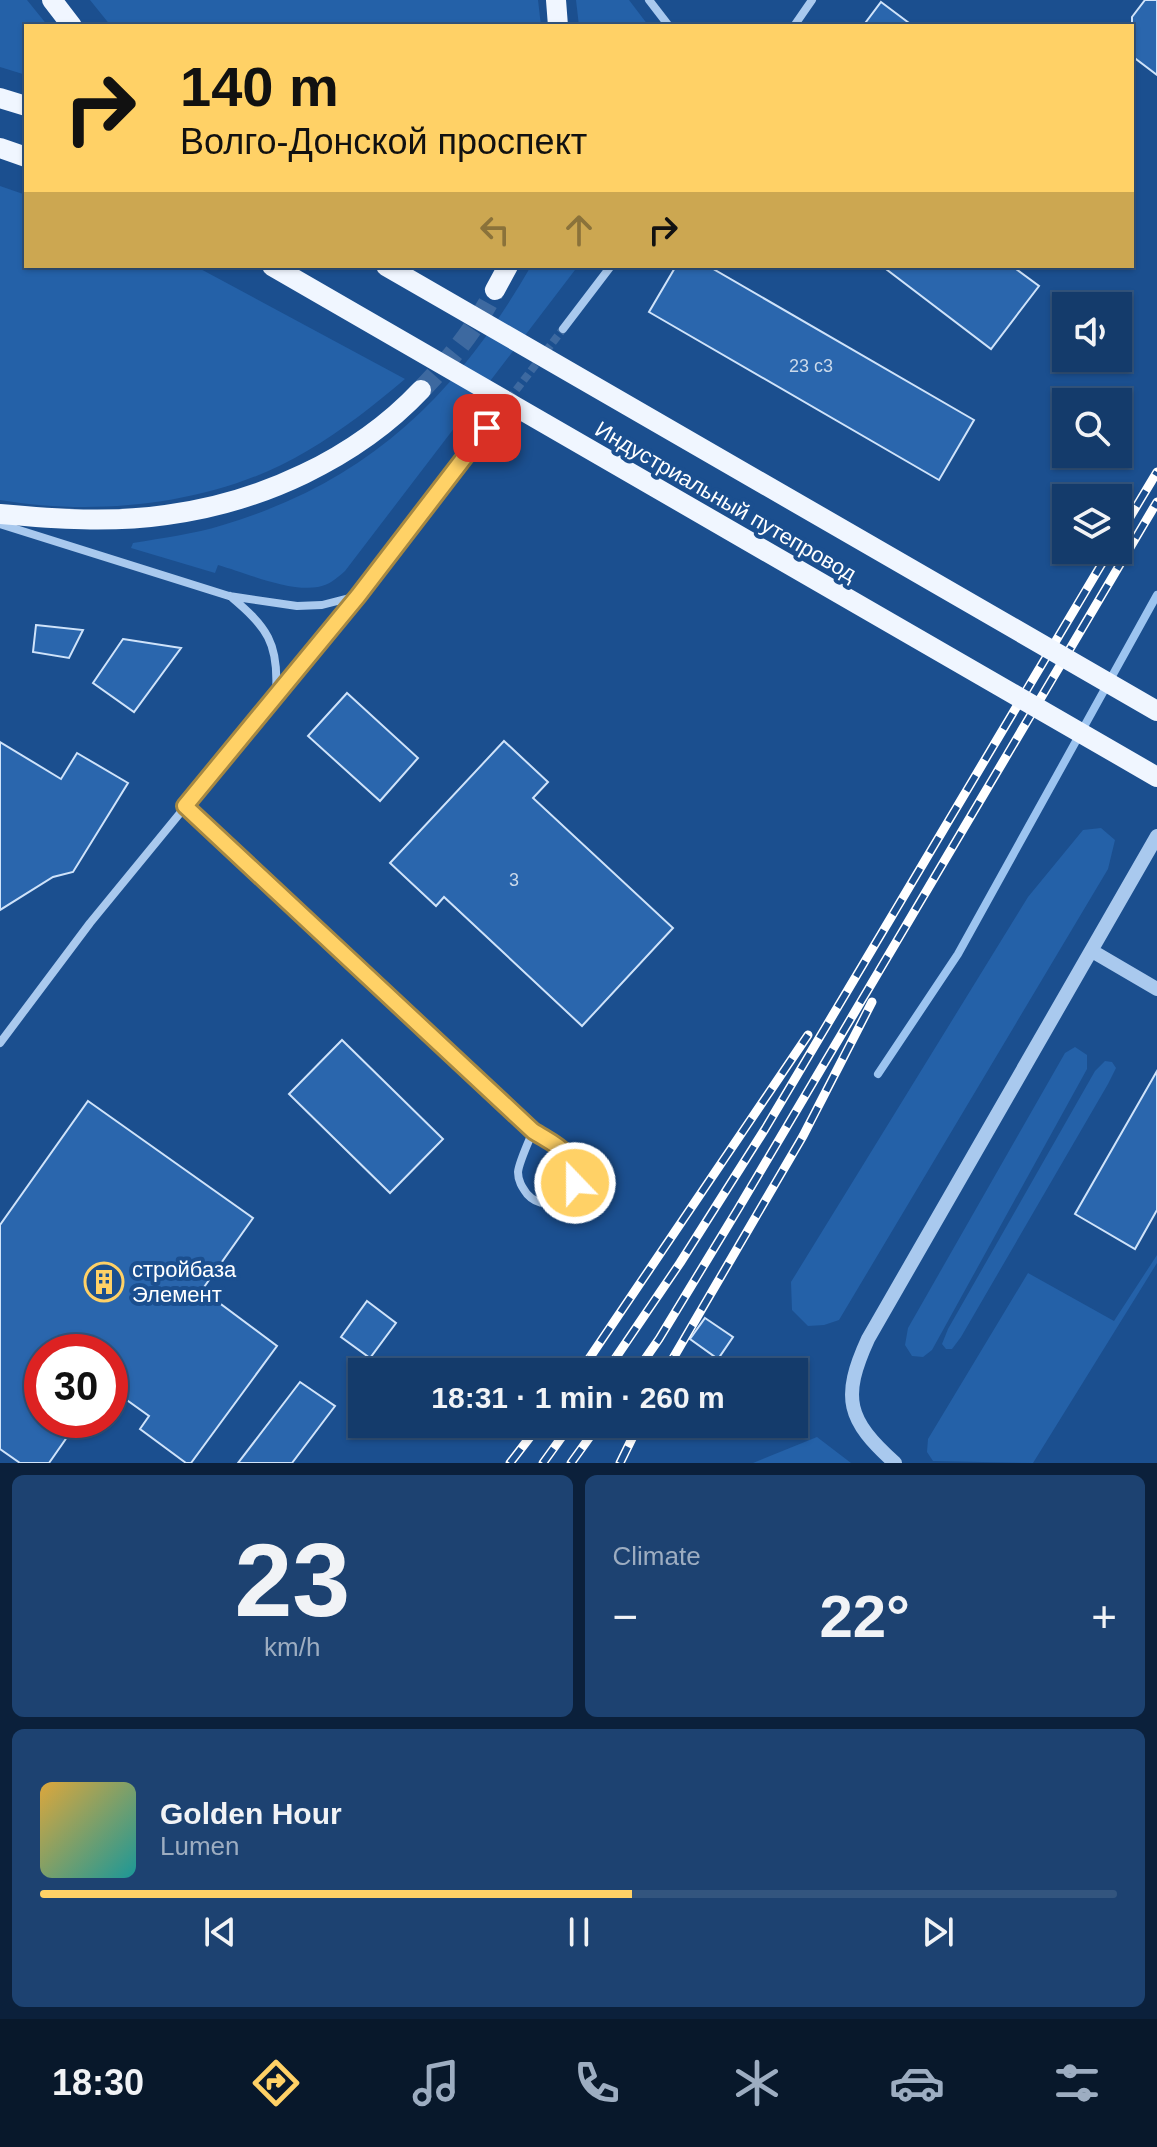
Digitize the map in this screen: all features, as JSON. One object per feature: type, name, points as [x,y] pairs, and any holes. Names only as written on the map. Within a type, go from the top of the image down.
[{"type":"main road","points":[[52,0],[70,24]]},
{"type":"main road","points":[[556,0],[558,24]]},
{"type":"main road","points":[[0,98],[24,105]]},
{"type":"main road","points":[[0,148],[24,156]]},
{"type":"main road","name":"Индустриальный путепровод","points":[[275,268],[1157,777]]},
{"type":"main road","name":"Индустриальный путепровод","points":[[389,268],[1157,711]]},
{"type":"main road","points":[[495,290],[507,268]]},
{"type":"main road","points":[[0,514],[106,520],[166,515],[213,506],[265,490],[318,467],[365,439],[421,390]]},
{"type":"street","points":[[649,0],[667,24]]},
{"type":"street","points":[[795,24],[812,0]]},
{"type":"street","points":[[563,329],[609,268]]},
{"type":"street","points":[[0,1043],[90,923],[358,596],[487,428]]},
{"type":"street","points":[[0,524],[229,596],[297,606],[322,605],[358,596]]},
{"type":"street","points":[[229,596],[256,618],[272,642],[278,665],[275,695]]},
{"type":"street","points":[[185,806],[533,1131],[565,1151],[575,1165],[575,1183],[565,1197],[549,1203],[532,1199],[521,1186],[518,1169],[533,1131]]},
{"type":"street","points":[[895,1463],[870,1441],[854,1415],[850,1392],[855,1366],[875,1326],[1157,836]]},
{"type":"street","points":[[1092,951],[1157,989]]},
{"type":"shaded area","points":[[0,0],[27,0],[46,24],[24,24],[24,74],[0,67]]},
{"type":"shaded area","points":[[90,0],[538,0],[541,24],[109,24]]},
{"type":"shaded area","points":[[576,0],[629,0],[647,24],[579,24]]},
{"type":"shaded area","points":[[0,186],[24,194],[24,268],[199,268],[405,379],[358,417],[307,451],[273,469],[236,483],[158,502],[118,506],[38,505],[0,500]]},
{"type":"shaded area","points":[[530,268],[576,268],[345,571],[326,585],[294,587],[218,565],[215,573],[131,548],[133,543],[212,528],[275,507],[365,458],[404,428],[439,393],[472,355]]},
{"type":"shaded area","points":[[1101,828],[1115,840],[1108,869],[839,1320],[808,1326],[792,1310],[791,1282],[1028,897],[1083,830]]},
{"type":"shaded area","points":[[1075,1047],[1087,1055],[1087,1069],[932,1350],[923,1357],[912,1356],[905,1345],[908,1328],[1065,1053]]},
{"type":"shaded area","points":[[1105,1061],[1112,1062],[1116,1068],[1108,1084],[961,1337],[952,1349],[946,1349],[942,1344],[948,1329],[1095,1071]]},
{"type":"shaded area","points":[[1157,1255],[1157,1263],[1033,1463],[933,1461],[927,1452],[928,1439],[1028,1273],[1114,1321]]},
{"type":"shaded area","points":[[817,1437],[851,1463],[753,1463]]},
{"type":"building","points":[[1145,0],[1157,0],[1157,75],[1134,58],[1132,17]]},
{"type":"building","points":[[881,2],[910,24],[864,24]]},
{"type":"building","points":[[675,268],[711,268],[974,420],[939,480],[649,312]]},
{"type":"building","points":[[885,268],[1015,268],[1039,286],[991,349]]},
{"type":"building","points":[[36,625],[83,630],[69,658],[33,652]]},
{"type":"building","points":[[123,639],[181,648],[134,712],[93,683]]},
{"type":"building","points":[[347,693],[418,758],[380,801],[308,736]]},
{"type":"building","points":[[504,741],[548,782],[533,798],[673,928],[582,1026],[444,897],[436,906],[390,863]]},
{"type":"building","points":[[0,742],[61,779],[77,753],[128,783],[73,872],[53,877],[0,910]]},
{"type":"building","points":[[342,1040],[443,1139],[390,1193],[289,1094]]},
{"type":"building","points":[[1157,1071],[1157,1210],[1135,1249],[1075,1214]]},
{"type":"building","name":"стройбаза Элемент","points":[[88,1101],[253,1218],[202,1290],[277,1346],[191,1463],[186,1463],[140,1429],[149,1416],[128,1401],[128,1334],[24,1334],[24,1438],[66,1438],[49,1463],[20,1463],[0,1449],[0,1225]]},
{"type":"building","points":[[367,1301],[396,1323],[370,1358],[341,1337]]},
{"type":"building","points":[[705,1318],[733,1337],[719,1358],[690,1339]]},
{"type":"building","points":[[300,1382],[335,1406],[292,1463],[238,1463]]},
{"type":"waterway","points":[[878,1074],[958,954],[1157,595]]},
{"type":"tunnel","points":[[421,390],[462,343],[495,290]]},
{"type":"tunnel","points":[[487,428],[563,329]]},
{"type":"railway","points":[[1132,514],[1157,472]]},
{"type":"railway","points":[[646,1358],[738,1209],[1157,502]]},
{"type":"railway","points":[[616,1358],[765,1129],[1102,564]]},
{"type":"railway","points":[[673,1358],[803,1136],[872,1002]]},
{"type":"railway","points":[[589,1358],[808,1035]]},
{"type":"railway","points":[[510,1463],[529,1438]]},
{"type":"railway","points":[[543,1463],[561,1438]]},
{"type":"railway","points":[[571,1463],[589,1438]]},
{"type":"railway","points":[[620,1463],[632,1438]]},
{"type":"place","name":"стройбаза Элемент","points":[[104,1282]]},
{"type":"route","points":[[487,428],[358,596],[185,806],[533,1131],[565,1151],[575,1165],[575,1183]]}]
